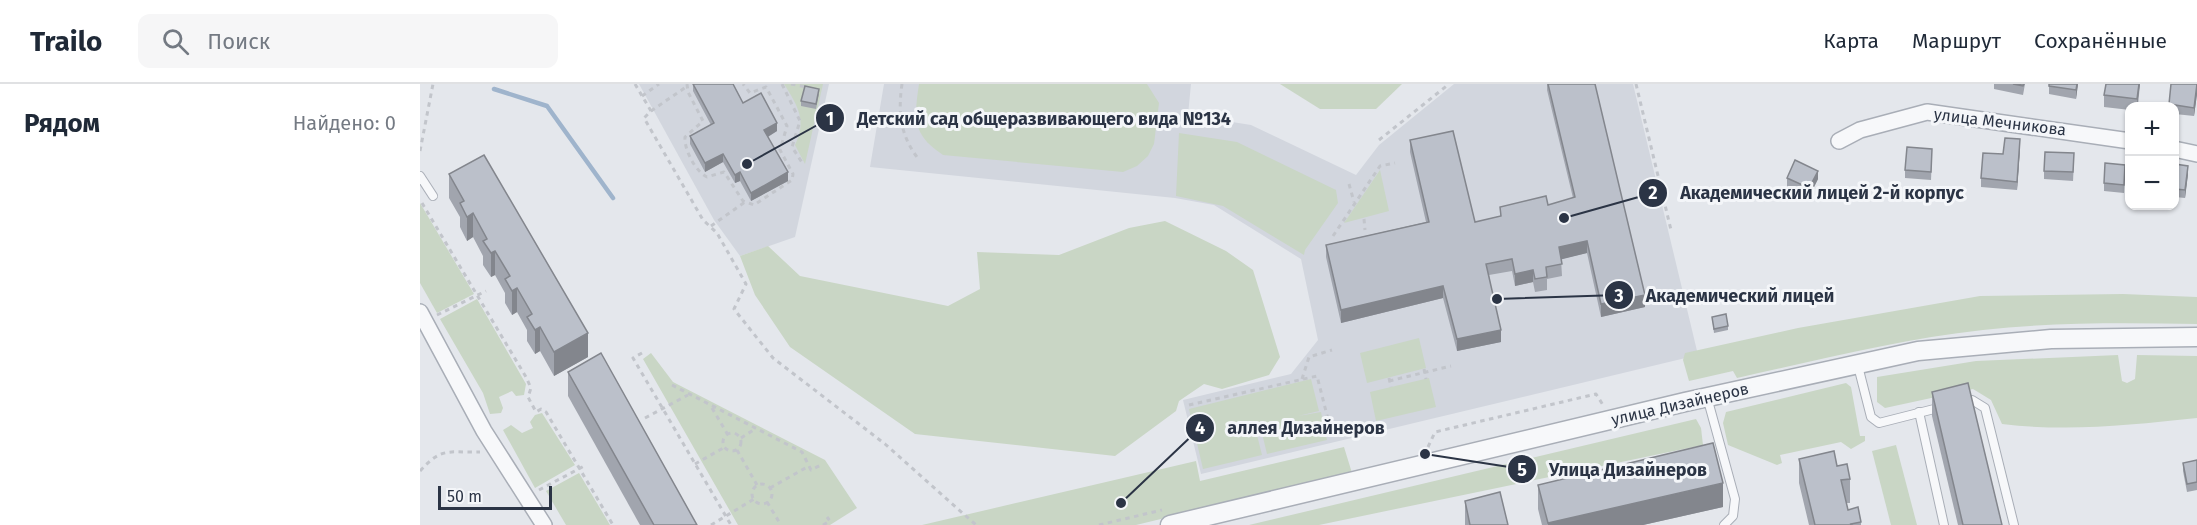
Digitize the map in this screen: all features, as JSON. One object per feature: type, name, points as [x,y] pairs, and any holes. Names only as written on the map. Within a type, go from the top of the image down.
[{"type":"street","name":"улица Мечникова","points":[[1839,141],[1860,130],[1927,112],[2125,140]]},
{"type":"street","points":[[2179,150],[2197,154]]},
{"type":"street","points":[[422,316],[497,450],[544,525]]},
{"type":"street","name":"улица Дизайнеров","points":[[1168,517],[1918,351],[1980,343],[2115,337],[2197,338]]},
{"type":"lane","points":[[420,176],[433,196]]},
{"type":"lane","points":[[1857,363],[1871,417],[1879,423],[1972,400],[1985,408],[2014,525]]},
{"type":"lane","points":[[1707,397],[1735,499],[1733,516],[1724,525]]},
{"type":"lane","points":[[1918,412],[1944,525]]},
{"type":"path","points":[[420,151],[433,84]]},
{"type":"path","points":[[635,84],[651,111]]},
{"type":"path","points":[[642,96],[659,84]]},
{"type":"path","points":[[743,84],[750,93],[766,87],[771,94],[787,126],[780,150],[793,174],[792,180],[784,187],[754,205],[745,202],[724,172],[707,177],[700,174],[684,144],[685,137],[703,121],[686,85],[644,118],[703,220],[711,226],[746,284],[734,309],[773,358],[885,444],[976,525]]},
{"type":"path","points":[[782,84],[801,122],[792,147],[803,164]]},
{"type":"path","points":[[791,84],[817,89]]},
{"type":"path","points":[[902,84],[901,128],[917,157]]},
{"type":"path","points":[[1379,140],[1449,84]]},
{"type":"path","points":[[1636,84],[1671,230]]},
{"type":"path","points":[[1334,236],[1354,202],[1380,166],[1395,163]]},
{"type":"path","points":[[1349,184],[1354,202]]},
{"type":"path","points":[[420,199],[526,377],[531,388],[528,396],[531,404],[536,412],[541,409],[546,411],[613,525]]},
{"type":"path","points":[[711,226],[745,202]]},
{"type":"path","points":[[1364,219],[1365,230]]},
{"type":"path","points":[[422,316],[486,291]]},
{"type":"path","points":[[1302,379],[1309,357],[1332,350]]},
{"type":"path","points":[[642,353],[633,358],[731,525]]},
{"type":"path","points":[[1391,387],[1389,379],[1451,366]]},
{"type":"path","points":[[1424,371],[1426,379]]},
{"type":"path","points":[[1189,405],[1317,376],[1334,432],[1352,430]]},
{"type":"path","points":[[672,385],[802,452],[812,470],[823,464]]},
{"type":"path","points":[[1419,449],[1430,447],[1435,432],[1596,394],[1603,405],[1613,403]]},
{"type":"path","points":[[645,418],[688,395]]},
{"type":"path","points":[[711,406],[728,435]]},
{"type":"path","points":[[741,438],[756,429]]},
{"type":"path","points":[[734,433],[741,438],[741,444],[737,450],[729,451],[724,447],[723,441],[728,435],[734,433]]},
{"type":"path","points":[[695,464],[724,447]]},
{"type":"path","points":[[420,471],[429,460],[446,450],[476,452],[497,450]]},
{"type":"path","points":[[737,450],[757,485]]},
{"type":"path","points":[[527,496],[586,465]]},
{"type":"path","points":[[770,488],[809,466]]},
{"type":"path","points":[[765,484],[770,488],[771,497],[767,502],[761,503],[754,499],[753,491],[757,485],[765,484]]},
{"type":"path","points":[[711,525],[754,499]]},
{"type":"path","points":[[767,502],[781,525]]},
{"type":"path","points":[[823,525],[830,521],[827,517]]},
{"type":"path","points":[[1099,525],[1168,517]]},
{"type":"shaded area","points":[[639,84],[829,84],[795,237],[740,256],[714,220]]},
{"type":"shaded area","points":[[884,84],[1191,84],[1188,115],[1251,125],[1356,175],[1379,145],[1454,84],[1633,84],[1698,355],[1201,474],[1183,400],[1291,374],[1318,340],[1301,259],[1214,205],[1175,198],[870,167]]},
{"type":"green space","points":[[784,84],[823,84],[805,164],[795,145],[799,136],[799,114]]},
{"type":"green space","points":[[919,84],[1147,84],[1159,103],[1154,144],[1148,156],[1137,166],[1123,172],[943,155],[933,148],[920,133],[916,116]]},
{"type":"green space","points":[[1280,84],[1402,84],[1376,109],[1320,109]]},
{"type":"green space","points":[[1179,133],[1237,142],[1336,190],[1338,203],[1305,250],[1304,255],[1223,206],[1176,196]]},
{"type":"green space","points":[[1380,170],[1389,211],[1344,223]]},
{"type":"green space","points":[[420,203],[474,294],[437,313],[420,283]]},
{"type":"green space","points":[[1165,221],[1226,251],[1253,270],[1280,357],[1269,375],[1222,389],[1204,384],[1179,401],[1176,411],[1115,456],[915,434],[790,347],[755,295],[740,256],[768,246],[800,276],[948,306],[980,289],[977,252],[1059,255],[1129,228]]},
{"type":"green space","points":[[2123,294],[2197,297],[2197,324],[2063,324],[1983,330],[1890,344],[1737,378],[1733,371],[1689,381],[1683,360],[1685,353],[1798,328],[1980,296]]},
{"type":"green space","points":[[477,299],[526,384],[524,395],[516,396],[512,391],[499,397],[503,408],[501,413],[490,414],[483,393],[440,319]]},
{"type":"green space","points":[[1419,338],[1426,368],[1367,383],[1360,353]]},
{"type":"green space","points":[[651,353],[673,382],[825,460],[857,508],[830,525],[738,525],[643,359]]},
{"type":"green space","points":[[2118,355],[2122,381],[2127,383],[2135,379],[2137,355],[2197,356],[2197,418],[2076,427],[2002,424],[1991,400],[1973,389],[1885,408],[1877,402],[1877,377],[1976,361]]},
{"type":"green space","points":[[1429,378],[1436,407],[1376,421],[1370,392]]},
{"type":"green space","points":[[1311,379],[1319,411],[1298,416],[1321,412],[1327,440],[1267,454],[1260,425],[1255,427],[1262,455],[1203,469],[1189,409]]},
{"type":"green space","points":[[1846,383],[1851,387],[1860,436],[1865,436],[1865,441],[1851,449],[1841,442],[1780,455],[1782,463],[1777,465],[1728,445],[1723,423],[1726,412]]},
{"type":"green space","points":[[542,413],[575,465],[535,488],[503,430],[511,425],[522,433],[533,428],[530,422],[535,415]]},
{"type":"green space","points":[[1696,419],[1701,428],[1703,445],[1319,525],[1249,525]]},
{"type":"green space","points":[[1896,445],[1917,525],[1891,525],[1872,451]]},
{"type":"green space","points":[[1344,447],[1352,473],[1136,525],[922,525],[1196,461],[1200,481]]},
{"type":"green space","points":[[579,473],[610,525],[566,525],[546,491]]},
{"type":"building","points":[[693,84],[733,84],[743,103],[761,93],[777,123],[764,130],[788,172],[751,193],[740,172],[735,175],[723,154],[705,163],[690,136],[714,123]]},
{"type":"building","points":[[1548,84],[1595,84],[1645,295],[1601,304],[1587,241],[1559,247],[1562,264],[1546,267],[1547,277],[1535,279],[1533,270],[1515,274],[1512,259],[1486,264],[1501,330],[1457,339],[1443,286],[1341,310],[1326,245],[1429,222],[1410,140],[1453,131],[1475,222],[1501,216],[1500,207],[1546,196],[1548,205],[1575,197]]},
{"type":"building","points":[[2049,84],[2077,84],[2076,90],[2049,86]]},
{"type":"building","points":[[2106,84],[2139,84],[2137,99],[2104,95]]},
{"type":"building","points":[[2171,84],[2197,84],[2194,108],[2179,106],[2179,102],[2169,102]]},
{"type":"building","points":[[805,86],[819,89],[816,104],[801,101]]},
{"type":"building","points":[[2005,138],[2020,139],[2017,182],[1981,178],[1983,153],[2003,154]]},
{"type":"building","points":[[1907,147],[1932,149],[1931,172],[1905,170]]},
{"type":"building","points":[[2045,152],[2074,153],[2073,172],[2044,171]]},
{"type":"building","points":[[484,155],[588,333],[554,352],[540,327],[535,330],[527,317],[532,314],[517,288],[512,291],[505,279],[510,276],[495,251],[491,253],[483,241],[487,239],[473,213],[467,217],[460,203],[464,201],[449,174]]},
{"type":"building","points":[[1795,160],[1818,171],[1809,188],[1787,178]]},
{"type":"building","points":[[2105,163],[2125,165],[2124,185],[2104,183]]},
{"type":"building","points":[[2179,165],[2188,166],[2185,190],[2179,189]]},
{"type":"building","points":[[1726,314],[1728,326],[1714,329],[1712,317]]},
{"type":"building","points":[[601,353],[697,525],[654,525],[568,372]]},
{"type":"building","points":[[1968,383],[2002,525],[1963,525],[1932,392]]},
{"type":"building","points":[[1713,443],[1723,483],[1548,523],[1538,485]]},
{"type":"building","points":[[1834,451],[1837,466],[1847,464],[1850,479],[1841,480],[1848,510],[1858,507],[1861,522],[1852,525],[1815,525],[1799,459]]},
{"type":"building","points":[[2197,460],[2197,482],[2187,484],[2183,463]]},
{"type":"building","points":[[1500,492],[1508,525],[1470,525],[1465,501]]},
{"type":"waterway","points":[[494,89],[547,106],[613,198]]},
{"type":"place","name":"Детский сад общеразвивающего вида №134","points":[[747,164]]},
{"type":"place","name":"Академический лицей 2-й корпус","points":[[1564,218]]},
{"type":"place","name":"Академический лицей","points":[[1497,299]]},
{"type":"place","name":"Улица Дизайнеров","points":[[1425,454]]},
{"type":"place","name":"аллея Дизайнеров","points":[[1121,503]]}]
